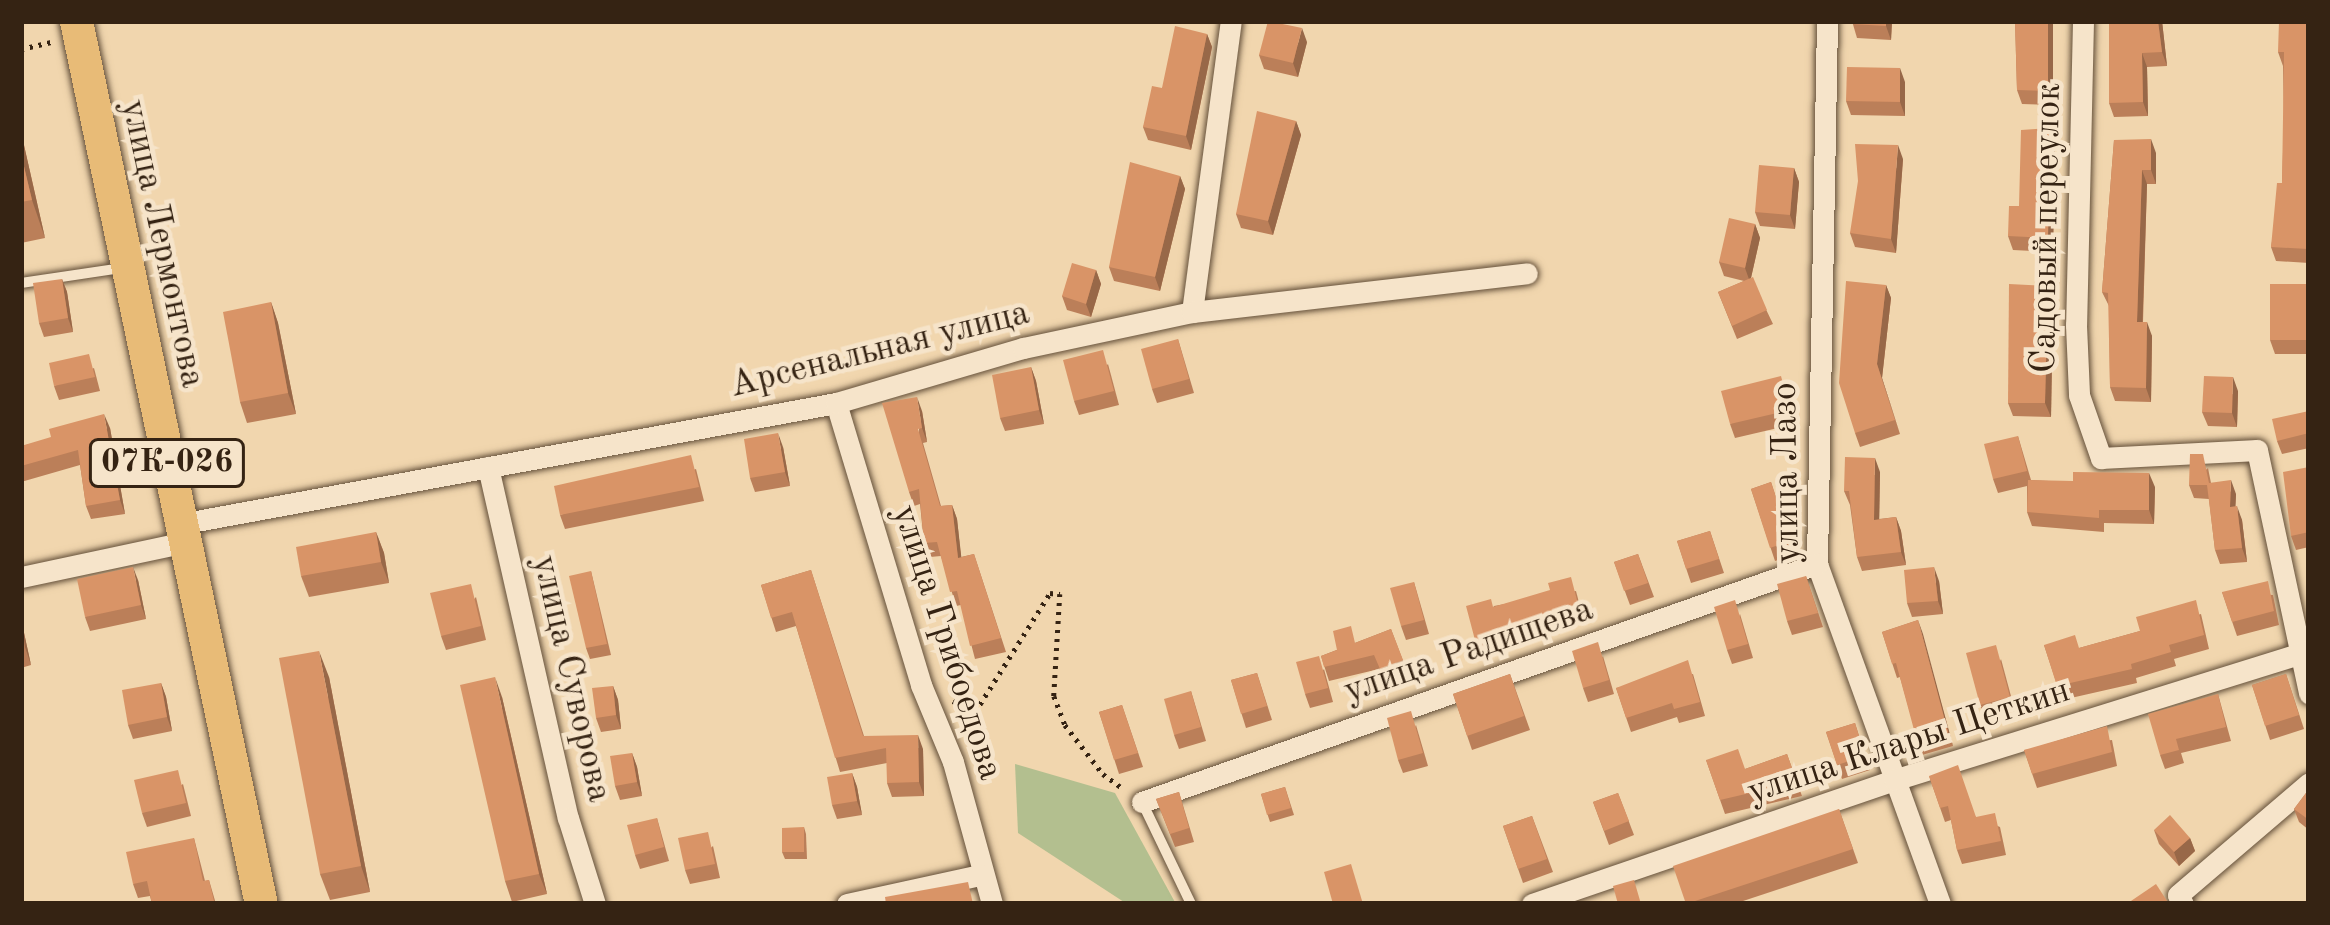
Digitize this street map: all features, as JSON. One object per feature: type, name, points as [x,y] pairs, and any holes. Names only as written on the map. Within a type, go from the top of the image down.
[{"type":"main road","name":"улица Лермонтова","points":[[76,21],[261,904]]},
{"type":"street","points":[[1192,312],[1232,21]]},
{"type":"street","name":"улица Лазо","points":[[1827,21],[1817,564],[1940,904]]},
{"type":"street","name":"Садовый переулок","points":[[2083,21],[2076,325],[2079,395],[2086,416],[2101,458],[2258,450],[2309,693]]},
{"type":"street","name":"Арсенальная улица","points":[[21,577],[182,533],[488,467],[836,403],[1023,348],[1192,312],[1527,274]]},
{"type":"street","name":"улица Грибоедова","points":[[836,403],[921,685],[953,762],[980,875],[992,904]]},
{"type":"street","name":"улица Суворова","points":[[488,467],[568,818],[596,904]]},
{"type":"street","name":"улица Радищева","points":[[1142,802],[1817,564]]},
{"type":"street","name":"улица Клары Цеткин","points":[[1532,904],[1894,781],[2304,652]]},
{"type":"street","points":[[2183,904],[2178,895],[2309,783]]},
{"type":"street","points":[[847,904],[980,875]]},
{"type":"lane","points":[[21,283],[124,267]]},
{"type":"lane","points":[[1142,802],[1191,904]]},
{"type":"path","points":[[975,712],[1049,593],[1060,594],[1054,696],[1103,774],[1142,802]]},
{"type":"green space","points":[[1015,764],[1115,793],[1176,904],[1127,904],[1018,833]]},
{"type":"building","points":[[1268,21],[1302,28],[1293,63],[1259,55]]},
{"type":"building","points":[[1886,21],[1886,26],[1852,24]]},
{"type":"building","points":[[2015,21],[2048,21],[2048,91],[2017,90]]},
{"type":"building","points":[[2109,21],[2158,21],[2162,52],[2142,53],[2143,102],[2109,103]]},
{"type":"building","points":[[2279,21],[2307,21],[2308,249],[2271,247],[2277,183],[2282,183],[2284,52],[2278,52]]},
{"type":"building","points":[[1175,26],[1207,34],[1186,136],[1143,127],[1152,86],[1162,88]]},
{"type":"building","points":[[1847,67],[1900,68],[1900,102],[1846,101]]},
{"type":"building","points":[[1257,111],[1296,121],[1268,221],[1236,214]]},
{"type":"building","points":[[2050,128],[2048,238],[2008,236],[2009,206],[2019,206],[2021,130]]},
{"type":"building","points":[[2151,139],[2151,170],[2142,170],[2137,322],[2147,322],[2146,388],[2110,387],[2108,293],[2102,292],[2114,140]]},
{"type":"building","points":[[1855,144],[1898,145],[1891,239],[1850,233],[1858,181]]},
{"type":"building","points":[[21,154],[32,200],[21,202]]},
{"type":"building","points":[[1130,162],[1180,176],[1155,277],[1109,267]]},
{"type":"building","points":[[1759,165],[1794,168],[1790,215],[1755,212]]},
{"type":"building","points":[[1729,218],[1755,224],[1745,268],[1719,262]]},
{"type":"building","points":[[1072,263],[1096,270],[1086,304],[1062,296]]},
{"type":"building","points":[[1753,277],[1767,310],[1732,326],[1718,292]]},
{"type":"building","points":[[62,279],[68,318],[39,323],[33,283]]},
{"type":"building","points":[[1846,281],[1886,285],[1877,364],[1895,420],[1855,433],[1839,383]]},
{"type":"building","points":[[2009,284],[2048,286],[2045,403],[2008,403]]},
{"type":"building","points":[[2270,284],[2307,284],[2307,340],[2270,340]]},
{"type":"building","points":[[271,302],[288,393],[240,402],[223,312]]},
{"type":"building","points":[[1178,339],[1189,379],[1152,389],[1141,349]]},
{"type":"building","points":[[1103,350],[1114,391],[1074,401],[1063,360]]},
{"type":"building","points":[[89,354],[95,377],[54,386],[49,363]]},
{"type":"building","points":[[1031,367],[1039,410],[1000,418],[992,375]]},
{"type":"building","points":[[1781,376],[1790,410],[1730,424],[1721,391]]},
{"type":"building","points":[[2204,376],[2233,377],[2232,413],[2202,412]]},
{"type":"building","points":[[917,397],[922,428],[918,429],[940,506],[952,505],[958,558],[974,554],[1001,638],[970,646],[957,591],[950,592],[937,542],[924,543],[919,489],[909,492],[882,403]]},
{"type":"building","points":[[2309,411],[2309,433],[2277,441],[2272,419]]},
{"type":"building","points":[[104,414],[120,500],[86,506],[78,450],[21,466],[21,446],[51,437],[49,429]]},
{"type":"building","points":[[778,433],[785,472],[750,478],[744,439]]},
{"type":"building","points":[[2018,436],[2027,471],[1993,479],[1984,444]]},
{"type":"building","points":[[2190,454],[2203,454],[2209,483],[2231,480],[2230,507],[2237,506],[2242,548],[2215,550],[2207,485],[2189,485]]},
{"type":"building","points":[[691,455],[699,487],[560,515],[554,486]]},
{"type":"building","points":[[1845,457],[1875,458],[1874,520],[1896,517],[1901,552],[1857,557],[1849,491],[1844,491]]},
{"type":"building","points":[[2309,467],[2309,532],[2291,536],[2283,472]]},
{"type":"building","points":[[2073,472],[2149,473],[2149,510],[2099,510],[2099,518],[2027,512],[2028,480],[2073,481]]},
{"type":"building","points":[[1771,482],[1790,541],[1770,548],[1751,489]]},
{"type":"building","points":[[1710,531],[1719,559],[1686,569],[1677,541]]},
{"type":"building","points":[[376,532],[381,562],[301,576],[296,547]]},
{"type":"building","points":[[1638,554],[1648,583],[1624,591],[1614,562]]},
{"type":"building","points":[[133,567],[141,605],[85,617],[77,579]]},
{"type":"building","points":[[1934,567],[1938,601],[1907,603],[1904,570]]},
{"type":"building","points":[[811,570],[863,736],[918,735],[919,782],[887,783],[886,748],[835,758],[792,612],[771,618],[761,585]]},
{"type":"building","points":[[591,571],[607,644],[586,648],[569,576]]},
{"type":"building","points":[[1806,576],[1818,613],[1787,621],[1777,584]]},
{"type":"building","points":[[1571,577],[1579,608],[1475,640],[1466,606],[1491,599],[1493,607],[1550,590],[1548,583]]},
{"type":"building","points":[[2268,581],[2274,611],[2232,622],[2222,592]]},
{"type":"building","points":[[1414,582],[1424,620],[1401,626],[1390,588]]},
{"type":"building","points":[[471,584],[481,626],[441,636],[430,593]]},
{"type":"building","points":[[1735,600],[1748,644],[1727,650],[1714,607]]},
{"type":"building","points":[[2196,600],[2204,635],[2169,645],[2171,652],[2131,664],[2132,669],[2057,686],[2044,645],[2075,635],[2079,648],[2140,631],[2136,617]]},
{"type":"building","points":[[1918,620],[1948,732],[1917,741],[1896,663],[1892,664],[1882,632]]},
{"type":"building","points":[[1351,626],[1355,643],[1391,629],[1403,660],[1380,669],[1374,655],[1324,667],[1321,656],[1337,650],[1333,631]]},
{"type":"building","points":[[1598,642],[1609,680],[1583,688],[1572,651]]},
{"type":"building","points":[[1996,645],[2010,697],[1980,705],[1966,653]]},
{"type":"building","points":[[319,651],[361,866],[320,874],[279,658]]},
{"type":"building","points":[[1319,656],[1328,688],[1305,694],[1296,662]]},
{"type":"building","points":[[1688,660],[1700,702],[1674,709],[1672,703],[1626,718],[1616,688]]},
{"type":"building","points":[[1257,673],[1267,706],[1241,714],[1231,680]]},
{"type":"building","points":[[1510,674],[1524,716],[1467,736],[1453,694]]},
{"type":"building","points":[[2286,674],[2299,715],[2265,726],[2252,685]]},
{"type":"building","points":[[495,677],[539,874],[505,881],[460,685]]},
{"type":"building","points":[[161,683],[167,717],[128,725],[122,690]]},
{"type":"building","points":[[613,686],[616,715],[596,718],[592,688]]},
{"type":"building","points":[[1191,691],[1201,727],[1174,735],[1164,699]]},
{"type":"building","points":[[2218,694],[2226,727],[2176,739],[2179,750],[2160,755],[2148,714]]},
{"type":"building","points":[[1122,705],[1138,753],[1114,760],[1099,712]]},
{"type":"building","points":[[1411,711],[1423,753],[1398,760],[1387,718]]},
{"type":"building","points":[[1855,723],[1865,756],[1837,765],[1826,732]]},
{"type":"building","points":[[2107,726],[2112,752],[2032,774],[2024,750]]},
{"type":"building","points":[[1738,749],[1745,769],[1787,754],[1797,782],[1720,800],[1706,760]]},
{"type":"building","points":[[632,753],[637,782],[615,786],[610,756]]},
{"type":"building","points":[[1958,765],[1976,817],[1995,813],[2001,841],[1957,850],[1948,806],[1940,808],[1929,776]]},
{"type":"building","points":[[178,770],[186,803],[142,813],[134,780]]},
{"type":"building","points":[[852,773],[857,801],[832,805],[827,777]]},
{"type":"building","points":[[1285,787],[1291,808],[1267,815],[1261,794]]},
{"type":"building","points":[[2309,789],[2309,820],[2294,809]]},
{"type":"building","points":[[1179,792],[1189,828],[1170,834],[1156,799]]},
{"type":"building","points":[[1618,793],[1629,821],[1604,831],[1593,802]]},
{"type":"building","points":[[1839,809],[1853,849],[1686,904],[1673,866]]},
{"type":"building","points":[[2170,815],[2190,838],[2174,852],[2154,830]]},
{"type":"building","points":[[1532,816],[1547,859],[1518,869],[1503,826]]},
{"type":"building","points":[[657,818],[664,847],[635,855],[627,825]]},
{"type":"building","points":[[804,827],[804,852],[782,852],[782,828]]},
{"type":"building","points":[[708,832],[715,864],[685,870],[678,838]]},
{"type":"building","points":[[194,838],[203,881],[209,880],[214,901],[152,904],[147,881],[133,884],[126,852]]},
{"type":"building","points":[[1351,864],[1363,904],[1333,904],[1324,872]]},
{"type":"building","points":[[1634,880],[1641,904],[1618,904],[1613,886]]},
{"type":"building","points":[[968,882],[973,904],[886,904],[885,897]]},
{"type":"building","points":[[2156,884],[2169,904],[2128,904],[2128,903]]}]
